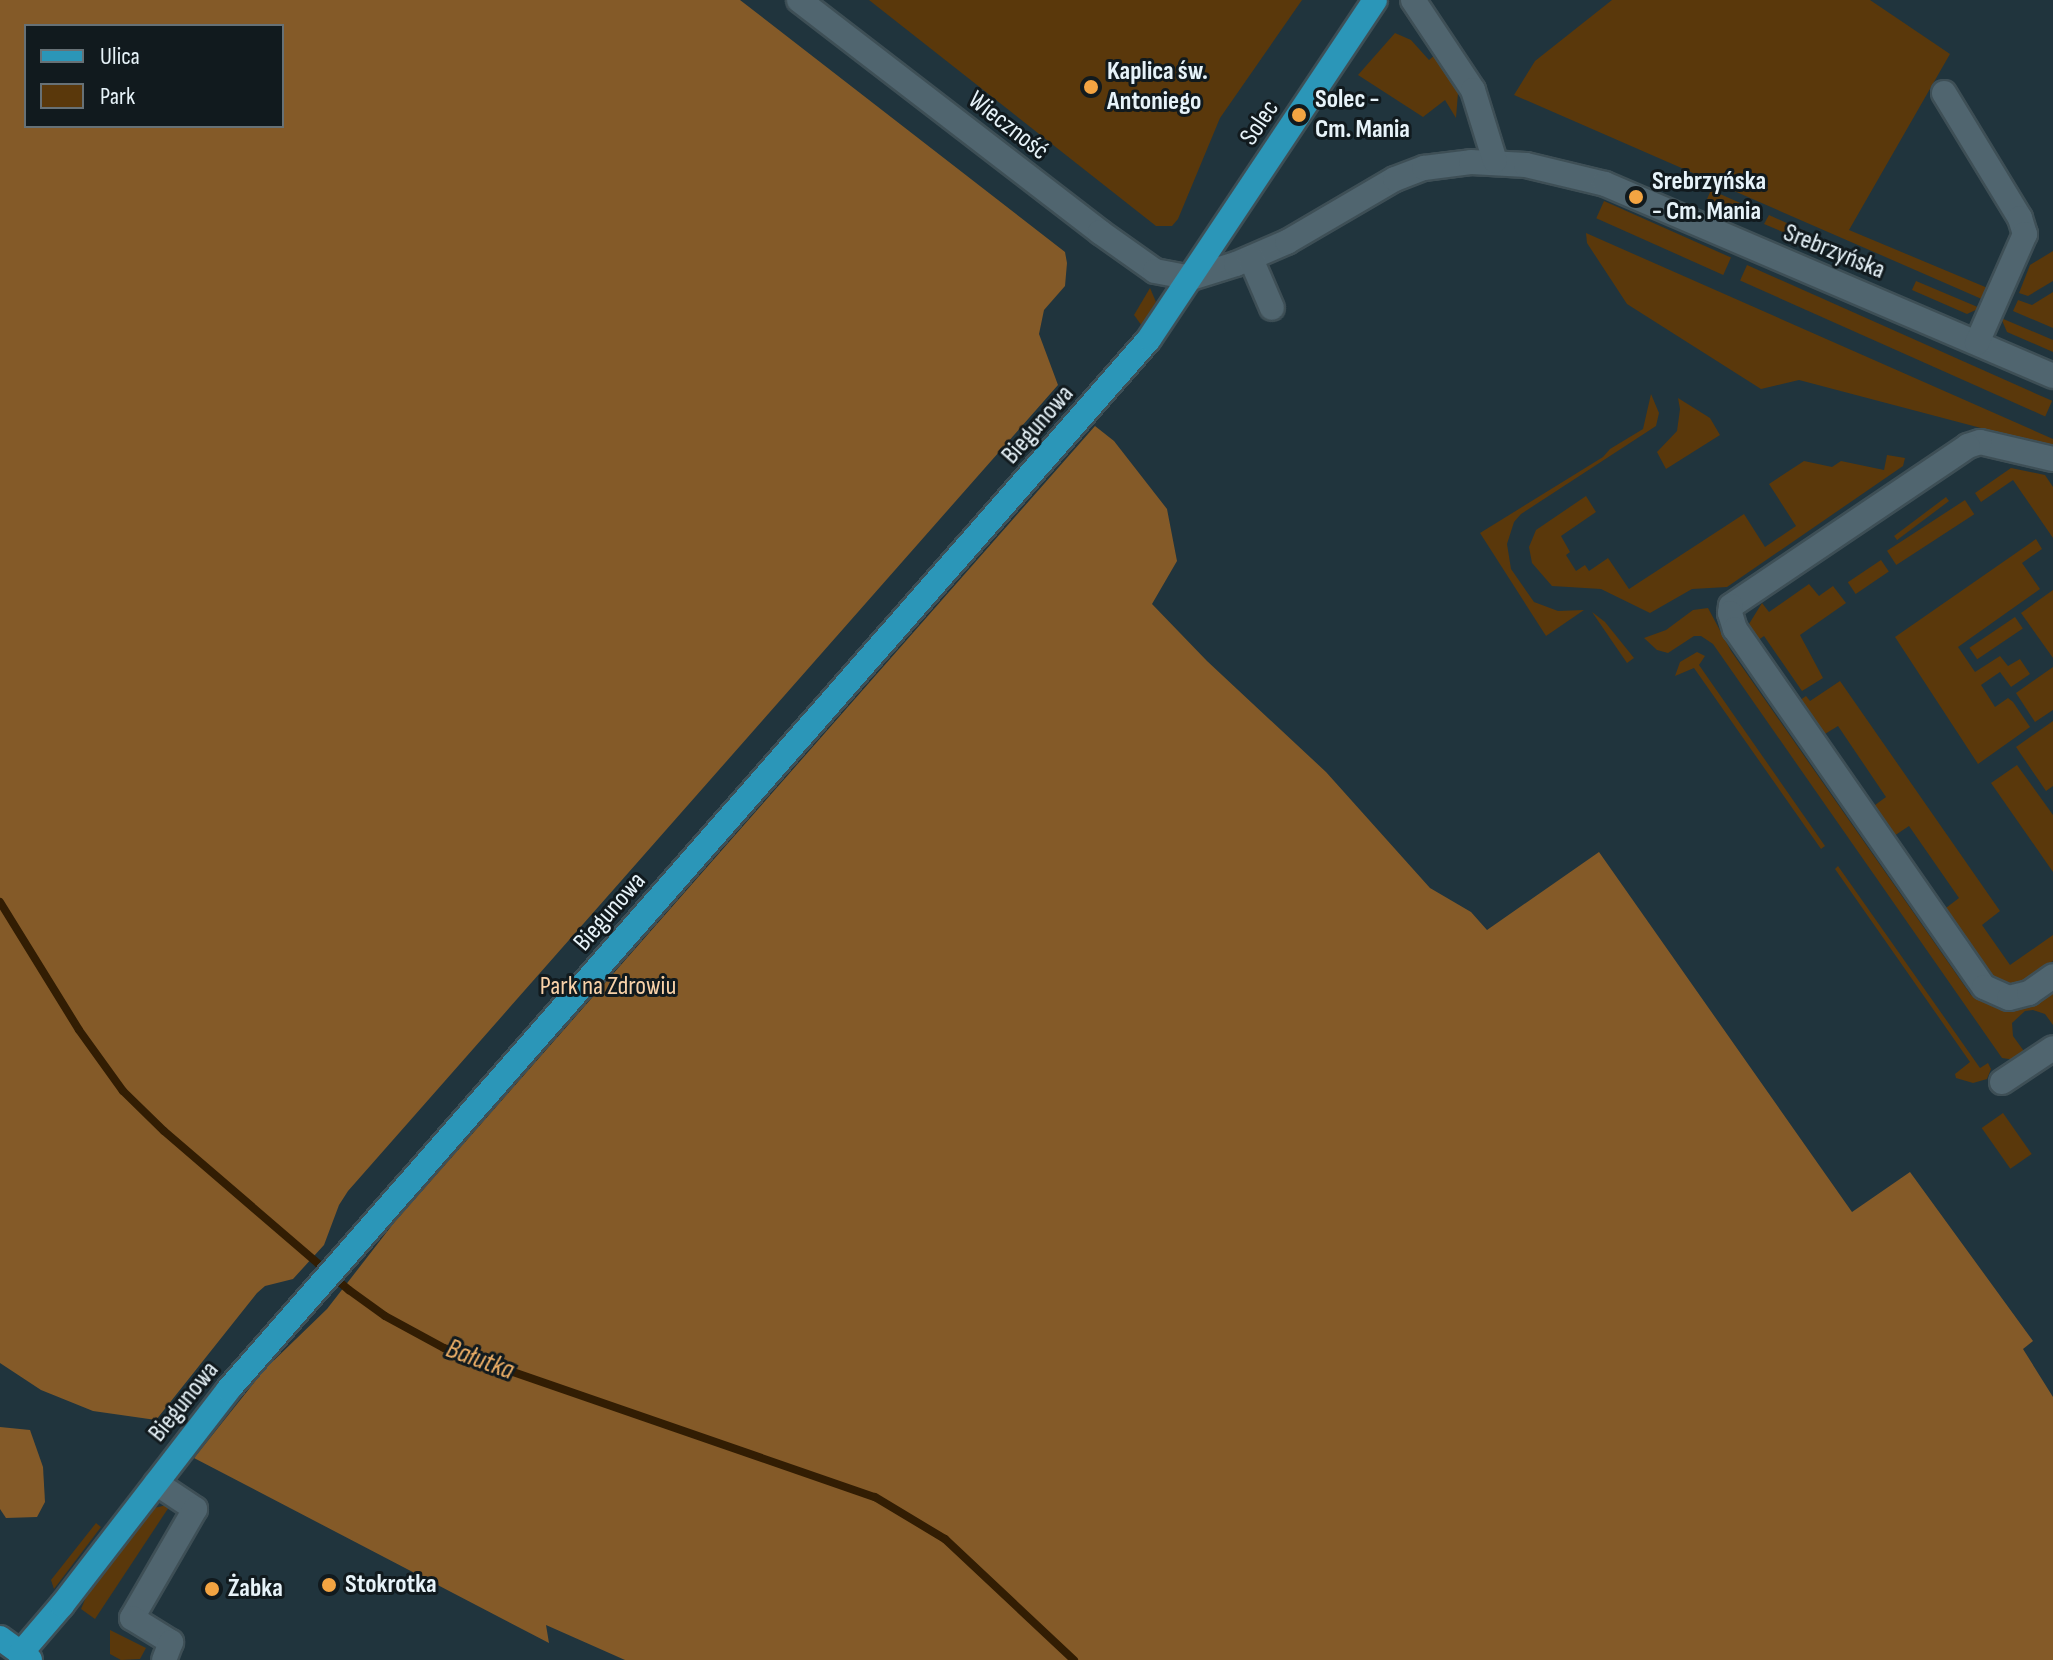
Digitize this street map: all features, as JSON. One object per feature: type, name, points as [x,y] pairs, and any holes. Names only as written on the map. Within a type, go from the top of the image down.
[{"type":"main road","name":"Solec","points":[[1191,278],[1375,0]]},
{"type":"main road","name":"Biegunowa","points":[[21,1658],[228,1390],[1126,367],[1191,278]]},
{"type":"main road","points":[[0,1638],[21,1658]]},
{"type":"street","name":"Wieczność","points":[[799,0],[1132,256],[1155,271],[1191,278]]},
{"type":"street","points":[[1413,0],[1473,90],[1495,161]]},
{"type":"street","points":[[1944,93],[2020,218],[2025,234],[1977,343]]},
{"type":"street","name":"Srebrzyńska","points":[[1191,278],[1251,259],[1409,173],[1447,164],[1495,161],[1556,170],[1605,184],[2053,376]]},
{"type":"street","points":[[1251,259],[1272,308]]},
{"type":"street","points":[[2053,459],[1980,442],[1968,446],[1731,606],[1730,613],[1735,629],[1984,987],[2009,998],[2029,993],[2053,976]]},
{"type":"street","points":[[2002,1082],[2053,1048]]},
{"type":"street","points":[[156,1483],[195,1509],[132,1618],[171,1642],[164,1660]]},
{"type":"green space","points":[[0,0],[740,0],[1065,252],[1065,286],[1044,310],[1039,334],[1058,385],[348,1191],[339,1205],[324,1245],[293,1279],[265,1286],[257,1293],[156,1420],[93,1411],[41,1390],[0,1363]]},
{"type":"green space","points":[[869,0],[1302,0],[1220,118],[1178,219],[1172,226],[1156,226]]},
{"type":"green space","points":[[1612,0],[1870,0],[1950,54],[1849,230],[1990,289],[1984,300],[1514,95],[1535,61]]},
{"type":"green space","points":[[1395,33],[1411,40],[1429,60],[1435,55],[1458,93],[1456,118],[1445,100],[1423,117],[1358,75]]},
{"type":"green space","points":[[1711,190],[1752,208],[1748,217],[1707,199]]},
{"type":"green space","points":[[1604,201],[1731,258],[1723,275],[1596,218]]},
{"type":"green space","points":[[1769,215],[1824,240],[1820,248],[1764,224]]},
{"type":"green space","points":[[1586,233],[2053,439],[2053,447],[1799,380],[1761,389],[1627,304],[1587,243]]},
{"type":"green space","points":[[2053,251],[2053,281],[2028,296],[2019,293],[2030,265]]},
{"type":"green space","points":[[1747,265],[2052,401],[2045,416],[1740,281]]},
{"type":"green space","points":[[1916,281],[1980,308],[1967,314],[1912,290]]},
{"type":"green space","points":[[1150,288],[1156,302],[1142,326],[1134,315]]},
{"type":"green space","points":[[2053,292],[2053,328],[2013,311],[2018,300],[2032,305]]},
{"type":"green space","points":[[2001,318],[2053,340],[2053,352],[2007,332]]},
{"type":"green space","points":[[1651,394],[1659,413],[1656,426],[1521,514],[1514,522],[1507,544],[1511,569],[1534,602],[1558,611],[1584,610],[1546,636],[1480,533],[1643,429]]},
{"type":"green space","points":[[1678,398],[1710,418],[1720,435],[1666,469],[1657,452],[1677,431]]},
{"type":"green space","name":"Park na Zdrowiu","points":[[1095,426],[1114,441],[1167,509],[1177,561],[1152,604],[1207,661],[1326,772],[1430,888],[1471,912],[1487,930],[1599,852],[1852,1212],[1910,1172],[2033,1341],[2023,1349],[2053,1397],[2053,1660],[625,1660],[546,1625],[549,1643],[194,1458],[265,1369],[327,1309],[393,1224]]},
{"type":"green space","points":[[1887,455],[1905,458],[1903,466],[1727,587],[1692,589],[1650,613],[1601,589],[1552,586],[1532,563],[1529,547],[1536,530],[1586,496],[1596,512],[1561,536],[1570,552],[1566,555],[1576,571],[1585,565],[1589,571],[1608,558],[1629,589],[1744,514],[1765,547],[1796,526],[1769,484],[1804,461],[1832,467],[1841,461],[1884,470]]},
{"type":"green space","points":[[2011,468],[2045,475],[2053,487],[2053,538],[2013,480],[1981,502],[1975,493]]},
{"type":"green space","points":[[1946,497],[1949,501],[1897,540],[1894,536]]},
{"type":"green space","points":[[1965,500],[1974,514],[1896,565],[1887,551]]},
{"type":"green space","points":[[2036,539],[2042,549],[2022,563],[2040,589],[1958,647],[1975,672],[2000,656],[2008,666],[2020,659],[2030,674],[2011,687],[2000,672],[1981,685],[1995,707],[2008,698],[2013,702],[2030,727],[1978,764],[1895,637]]},
{"type":"green space","points":[[1881,560],[1889,572],[1856,594],[1848,582]]},
{"type":"green space","points":[[1809,584],[1819,596],[1833,586],[1846,603],[1800,635],[1823,678],[1802,691],[1764,636],[1754,643],[1749,624],[1762,603],[1769,612]]},
{"type":"green space","points":[[2053,590],[2053,658],[2021,613]]},
{"type":"green space","points":[[1708,608],[1731,651],[1971,995],[1992,1006],[2008,1009],[2053,990],[2053,1025],[2045,1014],[2033,1010],[2025,1011],[2012,1023],[2013,1036],[2026,1054],[2016,1060],[2002,1058],[1713,644],[1701,636],[1694,636],[1668,653],[1657,650],[1644,638],[1666,630],[1693,610]]},
{"type":"green space","points":[[1592,612],[1605,622],[1634,658],[1627,663]]},
{"type":"green space","points":[[2015,617],[2023,629],[1977,659],[1969,648]]},
{"type":"green space","points":[[1697,652],[1705,656],[1699,665],[1825,846],[1821,849],[1694,668],[1675,676],[1680,662]]},
{"type":"green space","points":[[2053,667],[2053,710],[2035,722],[2016,693]]},
{"type":"green space","points":[[1840,681],[2000,911],[1982,925],[2010,965],[2053,935],[2053,961],[2022,983],[2012,986],[1986,975],[1942,911],[1959,898],[1909,826],[1891,838],[1871,808],[1886,797],[1838,726],[1820,737],[1796,703],[1806,696],[1810,701]]},
{"type":"green space","points":[[2053,721],[2053,786],[2046,791],[2016,747]]},
{"type":"green space","points":[[2017,765],[2053,815],[2053,872],[1991,783]]},
{"type":"green space","points":[[1838,866],[1980,1068],[1988,1063],[1991,1069],[1987,1079],[1973,1083],[1956,1078],[1955,1074],[1970,1062],[1835,869]]},
{"type":"green space","points":[[2003,1113],[2032,1154],[2010,1169],[1982,1128]]},
{"type":"green space","points":[[0,1427],[30,1430],[43,1467],[45,1502],[37,1517],[6,1518],[0,1509]]},
{"type":"green space","points":[[171,1504],[95,1619],[81,1609],[86,1597],[154,1508]]},
{"type":"green space","points":[[96,1523],[101,1527],[54,1589],[51,1580]]},
{"type":"green space","points":[[110,1630],[146,1648],[140,1659],[121,1660],[110,1654]]},
{"type":"waterway","name":"Bałutka","points":[[0,902],[79,1030],[123,1091],[164,1131],[349,1290],[385,1316],[444,1348],[875,1497],[945,1539],[1074,1660]]},
{"type":"place","name":"Kaplica św. Antoniego","points":[[1091,87]]},
{"type":"place","name":"Solec - Cm. Mania","points":[[1299,115]]},
{"type":"place","name":"Srebrzyńska - Cm. Mania","points":[[1636,197]]},
{"type":"place","name":"Stokrotka","points":[[329,1585]]},
{"type":"place","name":"Żabka","points":[[212,1589]]}]
